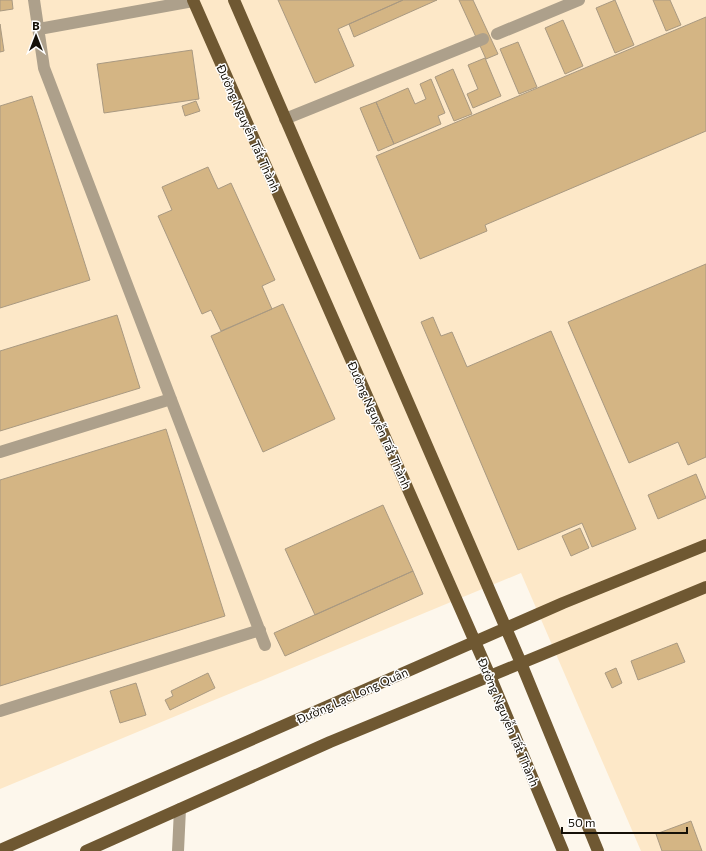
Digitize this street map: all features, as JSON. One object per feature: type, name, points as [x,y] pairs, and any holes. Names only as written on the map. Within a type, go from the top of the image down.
[{"type":"main road","name":"Đường Nguyễn Tất Thành","points":[[193,0],[490,676],[563,851]]},
{"type":"main road","points":[[234,0],[521,663],[598,851]]},
{"type":"main road","name":"Đường Lạc Long Quân","points":[[0,850],[563,603],[706,545]]},
{"type":"main road","points":[[86,851],[330,742],[706,586]]},
{"type":"street","points":[[34,0],[44,68],[265,645]]},
{"type":"street","points":[[39,30],[193,0]]},
{"type":"street","points":[[497,34],[579,0]]},
{"type":"street","points":[[285,119],[483,39]]},
{"type":"street","points":[[0,452],[171,399]]},
{"type":"street","points":[[0,712],[260,630]]},
{"type":"street","points":[[178,851],[180,809]]},
{"type":"shaded area","points":[[0,0],[706,0],[706,851],[641,851],[521,573],[0,789]]},
{"type":"building","points":[[0,0],[12,0],[13,9],[0,11]]},
{"type":"building","points":[[278,0],[403,0],[338,29],[354,66],[315,83]]},
{"type":"building","points":[[403,0],[437,0],[354,37],[349,24]]},
{"type":"building","points":[[459,0],[473,0],[498,54],[486,59]]},
{"type":"building","points":[[615,0],[634,45],[615,53],[596,8]]},
{"type":"building","points":[[653,0],[670,0],[681,25],[666,31]]},
{"type":"building","points":[[706,17],[706,131],[485,225],[487,231],[420,259],[376,156]]},
{"type":"building","points":[[563,20],[583,66],[565,74],[545,28]]},
{"type":"building","points":[[0,24],[4,51],[0,52]]},
{"type":"building","points":[[518,42],[537,87],[519,94],[500,49]]},
{"type":"building","points":[[192,50],[199,99],[104,113],[97,64]]},
{"type":"building","points":[[485,58],[501,96],[473,108],[467,94],[478,89],[468,65]]},
{"type":"building","points":[[453,69],[472,114],[454,121],[435,77]]},
{"type":"building","points":[[431,79],[445,113],[438,116],[441,124],[394,144],[376,102],[408,88],[415,104],[426,99],[420,84]]},
{"type":"building","points":[[32,96],[90,280],[0,308],[0,106]]},
{"type":"building","points":[[196,101],[200,111],[185,116],[182,106]]},
{"type":"building","points":[[376,102],[394,144],[378,151],[360,108]]},
{"type":"building","points":[[208,167],[218,189],[231,183],[275,280],[262,286],[272,309],[221,331],[211,310],[202,314],[158,216],[172,210],[162,187]]},
{"type":"building","points":[[706,264],[706,457],[688,465],[678,442],[629,463],[568,322]]},
{"type":"building","points":[[283,304],[335,419],[263,452],[211,336]]},
{"type":"building","points":[[117,315],[140,388],[0,431],[0,351]]},
{"type":"building","points":[[433,317],[441,336],[452,332],[467,367],[551,331],[636,529],[592,547],[582,523],[518,550],[421,322]]},
{"type":"building","points":[[166,429],[225,616],[0,686],[0,480]]},
{"type":"building","points":[[696,474],[706,498],[658,519],[648,495]]},
{"type":"building","points":[[383,505],[413,571],[315,615],[285,549]]},
{"type":"building","points":[[580,528],[589,548],[571,556],[562,536]]},
{"type":"building","points":[[413,571],[423,594],[285,656],[274,633]]},
{"type":"building","points":[[677,643],[685,662],[638,680],[631,661]]},
{"type":"building","points":[[616,668],[622,683],[612,688],[605,673]]},
{"type":"building","points":[[208,673],[215,688],[170,710],[165,700],[173,696],[171,691]]},
{"type":"building","points":[[136,683],[146,715],[120,723],[110,691]]},
{"type":"building","points":[[691,821],[702,851],[662,851],[656,834]]}]
